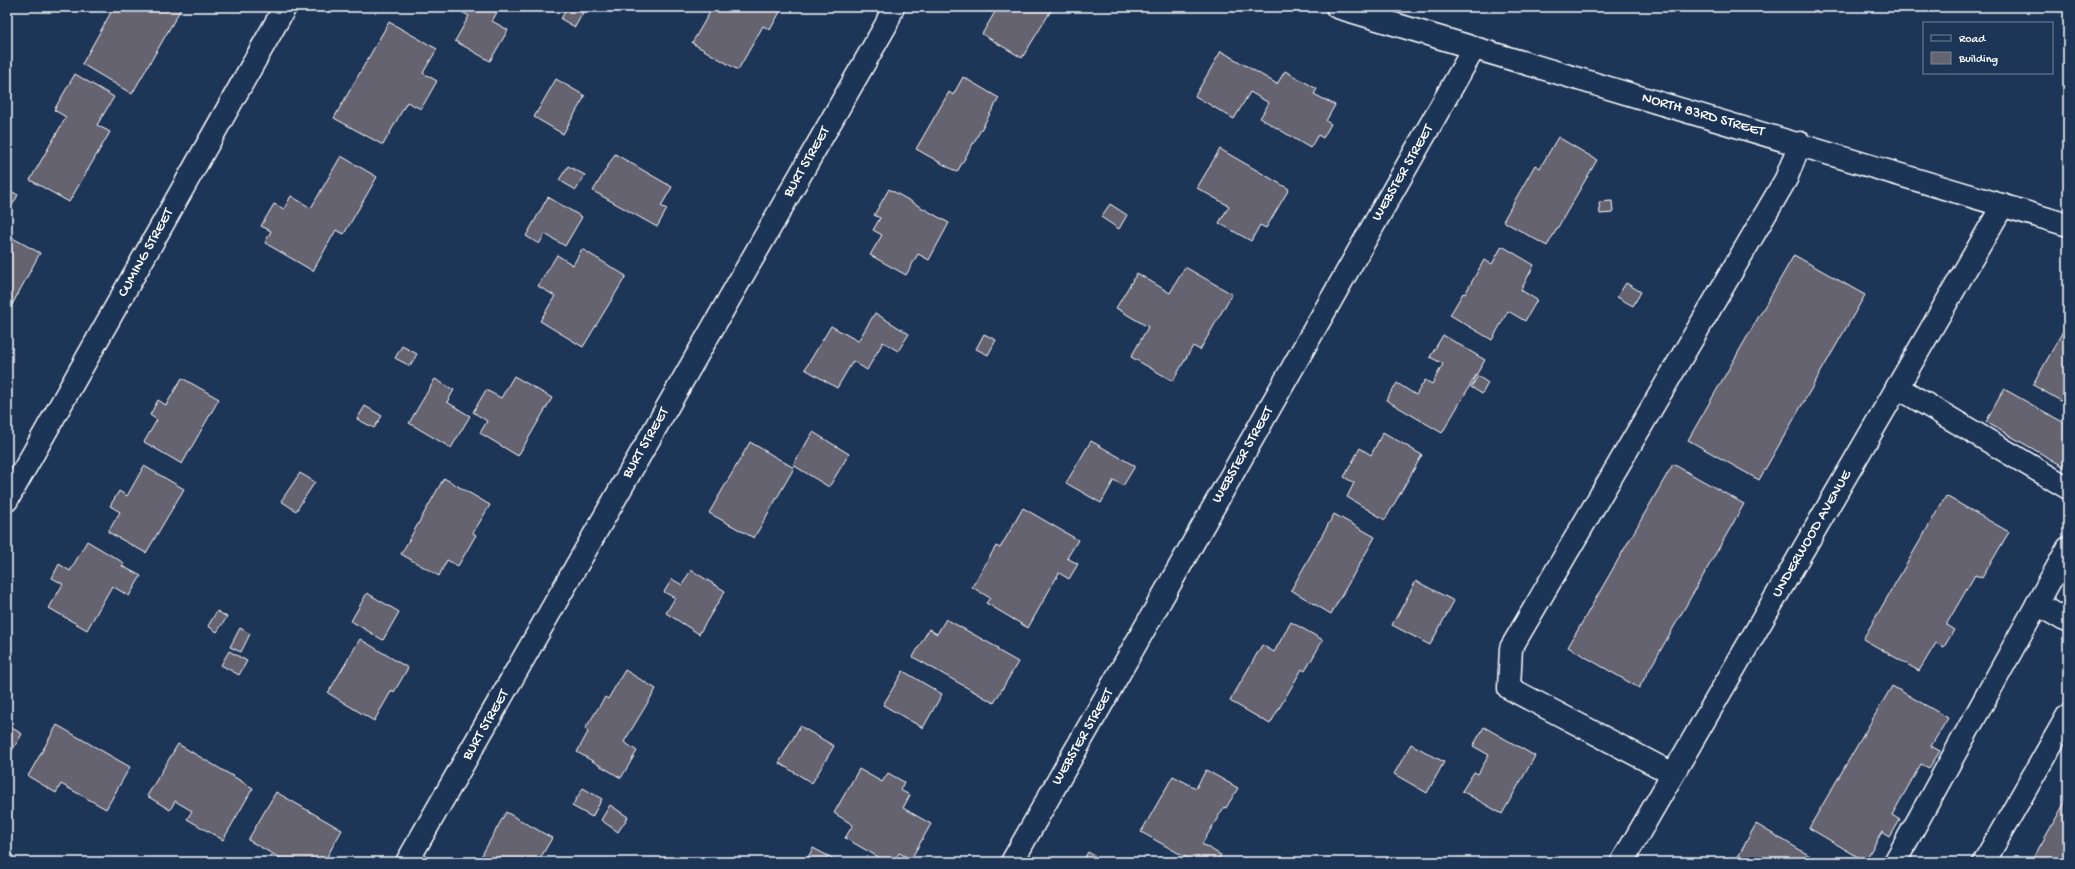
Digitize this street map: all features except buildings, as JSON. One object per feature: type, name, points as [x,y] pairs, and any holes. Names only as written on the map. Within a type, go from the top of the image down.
[{"type":"street","name":"CUMING STREET","points":[[7,500],[285,7]]},
{"type":"street","name":"BURT STREET","points":[[407,862],[889,16],[900,7]]},
{"type":"street","name":"NORTH 83RD STREET","points":[[1337,7],[2068,224]]},
{"type":"street","name":"WEBSTER STREET","points":[[1012,862],[1474,48]]},
{"type":"street","points":[[1673,774],[1509,688],[1511,648],[1786,179],[1800,144]]},
{"type":"street","name":"UNDERWOOD AVENUE","points":[[1622,862],[2002,205]]},
{"type":"street","points":[[1897,388],[2068,488]]},
{"type":"street","points":[[1897,861],[2068,548]]},
{"type":"street","points":[[2037,604],[2068,622]]},
{"type":"street","points":[[1984,862],[2068,715]]}]
